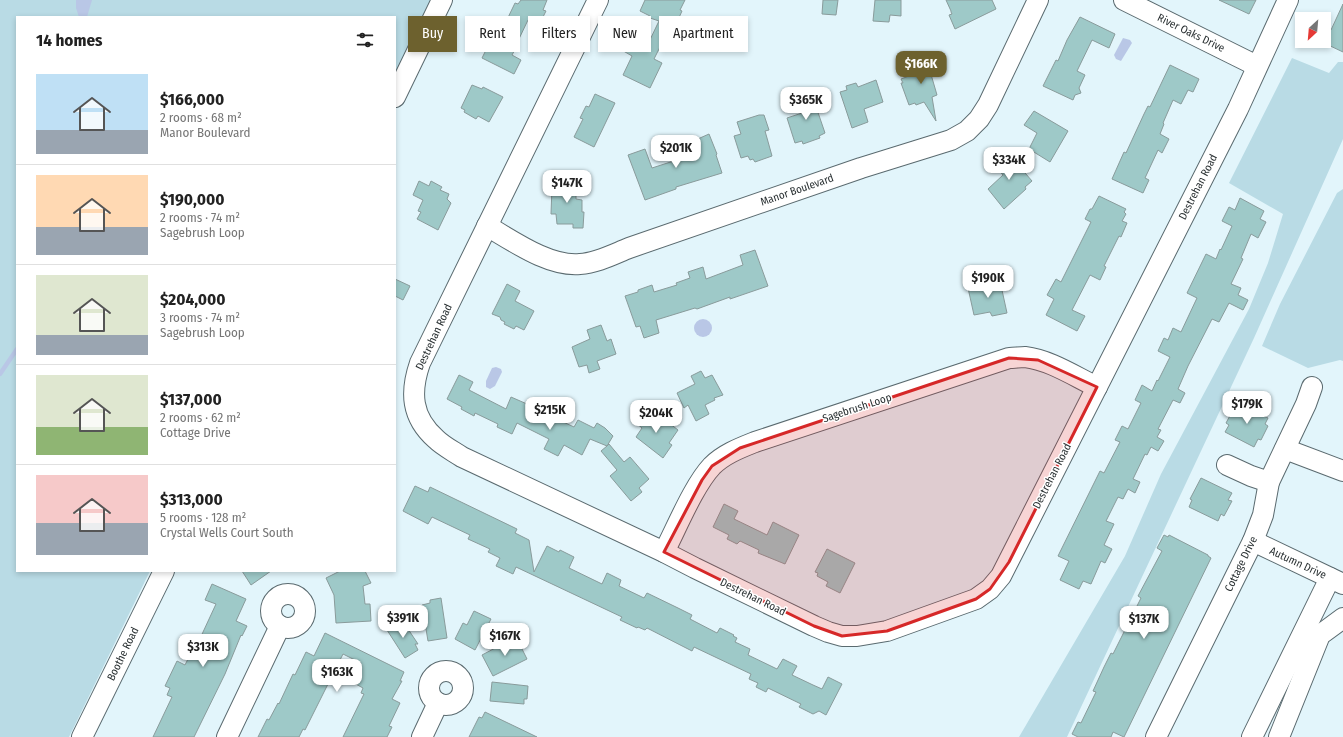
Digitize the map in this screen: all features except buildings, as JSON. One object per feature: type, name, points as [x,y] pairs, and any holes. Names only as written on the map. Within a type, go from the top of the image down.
[{"type":"street","points":[[396,95],[442,0]]},
{"type":"street","name":"Destrehan Road","points":[[598,0],[420,363],[415,379],[414,396],[418,413],[425,428],[436,440],[462,457],[664,552],[814,626],[842,636],[857,636],[887,631],[947,610],[976,599],[990,589],[1001,576],[1238,109],[1288,0]]},
{"type":"street","name":"Manor Boulevard","points":[[488,226],[558,263],[580,264],[601,259],[861,168],[952,140],[967,131],[979,120],[988,105],[1038,0]]},
{"type":"street","name":"River Oaks Drive","points":[[1124,0],[1257,66]]},
{"type":"street","name":"Sagebrush Loop","points":[[664,552],[693,495],[712,466],[725,456],[755,442],[1009,358],[1024,357],[1038,360],[1052,365],[1097,387]]},
{"type":"street","name":"Cottage Drive","points":[[1156,737],[1253,541],[1263,515],[1269,482],[1306,404],[1312,387]]},
{"type":"street","points":[[1285,448],[1343,471]]},
{"type":"street","points":[[1227,465],[1269,482]]},
{"type":"street","name":"Autumn Drive","points":[[1253,541],[1337,581]]},
{"type":"street","name":"Boothe Road","points":[[82,737],[164,572]]},
{"type":"street","points":[[1252,737],[1337,581]]},
{"type":"street","points":[[1279,737],[1320,635],[1343,618]]},
{"type":"street","points":[[227,737],[280,626]]},
{"type":"street","points":[[422,737],[438,703]]},
{"type":"highlighted area","points":[[1009,358],[1038,360],[1097,387],[1009,562],[990,589],[976,599],[887,631],[842,636],[814,626],[664,552],[702,480],[712,466],[740,448]]},
{"type":"shaded area","points":[[0,0],[431,0],[423,16],[408,16],[408,47],[396,71],[396,16],[16,16],[16,572],[150,572],[69,737],[0,737]]},
{"type":"shaded area","points":[[76,0],[92,0],[87,16],[79,16],[76,8]]},
{"type":"shaded area","points":[[1123,38],[1130,40],[1132,43],[1121,61],[1116,59],[1114,55]]},
{"type":"shaded area","points":[[1292,58],[1329,73],[1338,62],[1343,62],[1343,139],[1254,338],[1067,737],[1019,737],[1125,556],[1161,474],[1249,309],[1268,263],[1283,214],[1229,183]]},
{"type":"shaded area","points":[[1343,189],[1343,361],[1340,360],[1308,368],[1262,346],[1280,304],[1337,193]]},
{"type":"shaded area","points":[[703,319],[709,322],[712,328],[709,334],[703,337],[697,334],[694,328],[697,322]]},
{"type":"shaded area","points":[[496,367],[501,369],[502,372],[495,386],[490,389],[486,387],[486,381],[492,368]]},
{"type":"waterway","points":[[0,374],[16,350]]}]
